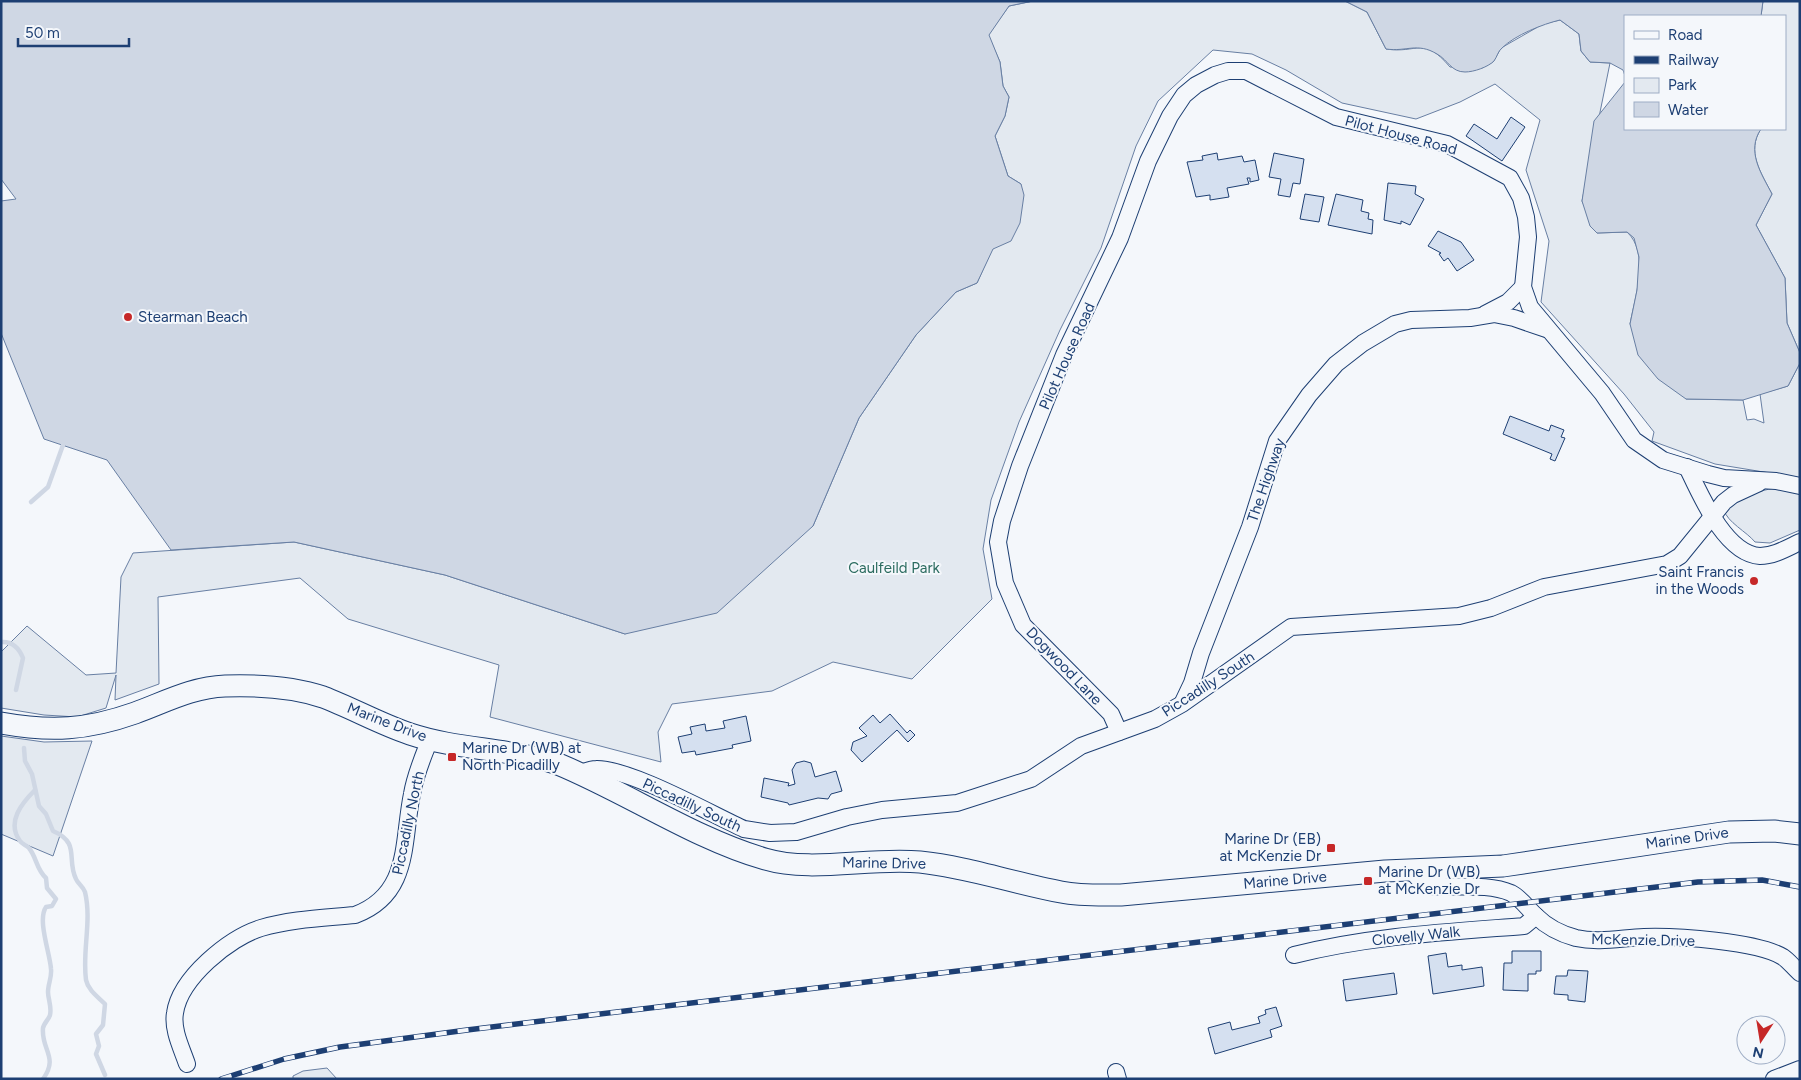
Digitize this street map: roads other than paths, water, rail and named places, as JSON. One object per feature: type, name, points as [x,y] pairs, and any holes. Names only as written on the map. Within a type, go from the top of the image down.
[{"type":"main road","name":"Marine Drive","points":[[1,723],[44,730],[96,725],[136,713],[177,695],[224,686],[269,688],[321,697],[410,734],[535,756],[581,773],[733,848],[777,862],[812,864],[919,862],[949,866],[1047,889],[1084,895],[1121,895],[1411,870],[1503,866],[1729,832],[1774,831],[1800,834]]},
{"type":"street","name":"Pilot House Road","points":[[1001,570],[998,542],[1002,521],[1020,466],[1064,355],[1120,238],[1143,173],[1165,126],[1184,95],[1196,84],[1228,71],[1246,71],[1336,118],[1447,144],[1510,178],[1521,198],[1527,224],[1528,246],[1523,287]]},
{"type":"street","name":"The Highway","points":[[1182,704],[1192,684],[1201,652],[1250,527],[1277,441],[1309,396],[1336,364],[1363,343],[1395,324],[1411,320],[1470,318],[1484,314],[1508,302],[1523,287]]},
{"type":"street","points":[[1523,287],[1530,306],[1547,329],[1602,393],[1634,440],[1663,460],[1687,468],[1724,478],[1800,486]]},
{"type":"street","name":"The Highway","points":[[1484,314],[1509,316],[1547,329]]},
{"type":"street","points":[[1687,468],[1712,517],[1726,534],[1749,554],[1770,555],[1800,542]]},
{"type":"street","name":"Piccadilly South","points":[[581,773],[596,769],[612,772],[648,784],[744,830],[783,833],[882,810],[946,805],[1000,791],[1031,779],[1081,746],[1154,719],[1182,704],[1292,628],[1459,616],[1491,608],[1544,587],[1667,564],[1680,556],[1733,495],[1763,481]]},
{"type":"street","name":"Dogwood Lane","points":[[1001,570],[1010,597],[1023,625],[1111,714],[1119,732]]},
{"type":"street","name":"Piccadilly North","points":[[187,1064],[178,1037],[175,1013],[186,986],[208,961],[226,946],[259,928],[356,915],[367,910],[388,893],[396,882],[400,868],[413,785],[430,739]]},
{"type":"street","name":"McKenzie Drive","points":[[1411,870],[1423,884],[1431,886],[1493,889],[1509,892],[1554,930],[1591,940],[1664,937],[1755,948],[1784,958],[1800,973]]},
{"type":"street","name":"Clovelly Walk","points":[[1294,955],[1330,947],[1409,935],[1524,926],[1536,916]]},
{"type":"street","points":[[1774,1079],[1800,1069]]},
{"type":"water","points":[[1,1],[1033,1],[1009,6],[989,35],[1000,62],[1003,86],[1009,97],[1005,116],[995,136],[1008,176],[1021,184],[1024,195],[1020,223],[1011,241],[993,249],[977,283],[956,292],[916,335],[859,418],[813,526],[717,613],[625,634],[445,575],[294,542],[171,550],[107,460],[44,439],[1,333],[1,201],[16,199],[1,179]]},
{"type":"water","points":[[1345,1],[1763,1],[1761,15],[1624,15],[1624,73],[1623,70],[1610,63],[1590,62],[1581,51],[1579,34],[1560,20],[1522,34],[1501,49],[1494,61],[1488,65],[1481,69],[1465,72],[1456,70],[1441,56],[1430,50],[1418,48],[1386,49],[1367,12]]},
{"type":"water","points":[[1624,83],[1624,130],[1760,130],[1755,145],[1755,154],[1760,170],[1772,194],[1756,225],[1785,278],[1787,323],[1800,353],[1800,363],[1788,386],[1743,400],[1686,399],[1658,379],[1638,355],[1630,324],[1637,290],[1639,257],[1634,238],[1627,232],[1597,233],[1590,226],[1582,201],[1594,121]]},
{"type":"waterway","points":[[31,502],[48,487],[63,445]]},
{"type":"waterway","points":[[1,642],[15,646],[23,658],[16,690]]},
{"type":"waterway","points":[[24,748],[25,761],[32,774],[39,806],[46,814],[53,831],[62,836],[70,846],[73,872],[85,892],[88,914],[85,958],[86,980],[91,990],[105,1004],[103,1025],[96,1034],[99,1046],[96,1054],[105,1075]]},
{"type":"waterway","points":[[35,790],[17,813],[15,827],[16,834],[20,841],[32,852],[40,871],[46,878],[47,888],[56,899],[52,906],[46,907],[43,920],[51,972],[48,992],[50,1012],[43,1028],[44,1042],[50,1059],[48,1071],[43,1079]]},
{"type":"railway","points":[[221,1079],[284,1059],[340,1047],[467,1030],[1698,882],[1762,880],[1800,887]]},
{"type":"place","name":"Stearman Beach","points":[[128,317]]},
{"type":"place","name":"Saint Francis in the Woods","points":[[1754,581]]},
{"type":"place","name":"Marine Dr (WB) at North Picadilly","points":[[452,757]]},
{"type":"place","name":"Marine Dr (EB) at McKenzie Dr","points":[[1331,848]]},
{"type":"place","name":"Marine Dr (WB) at McKenzie Dr","points":[[1368,881]]},
{"type":"park label","name":"Caulfeild Park","points":[[894,568]]}]
